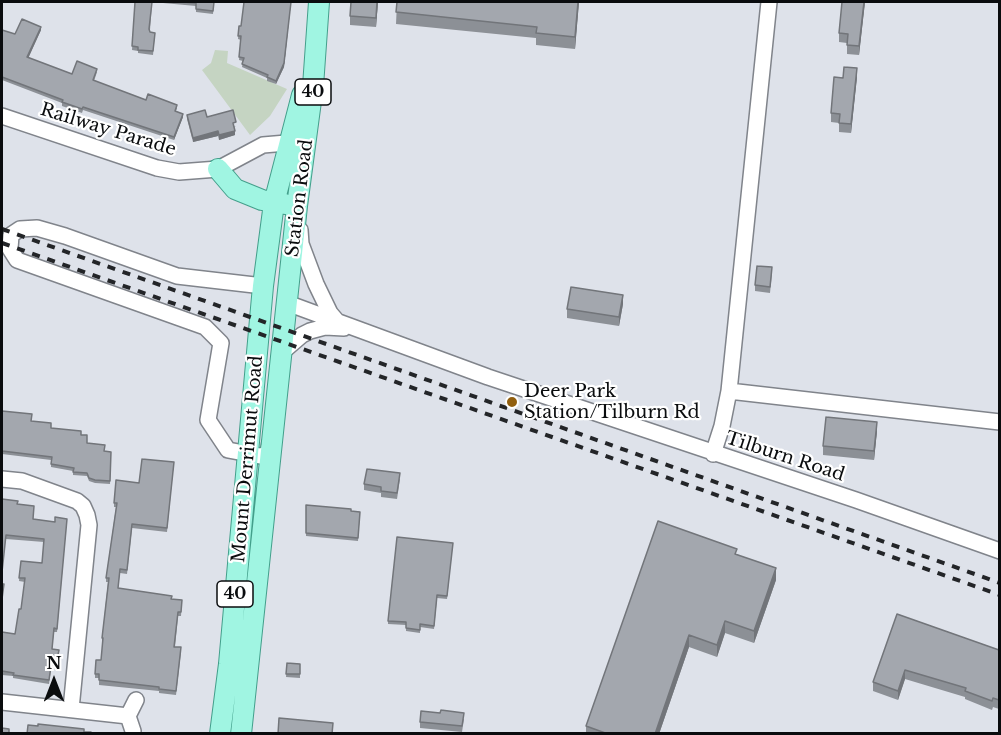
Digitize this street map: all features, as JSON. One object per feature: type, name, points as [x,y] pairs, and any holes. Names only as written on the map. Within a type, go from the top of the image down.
[{"type":"main road","name":"Station Road","points":[[261,328],[263,286],[274,203],[297,142],[314,86],[315,42],[320,2]]},
{"type":"main road","name":"Station Road","points":[[281,353],[297,206],[297,142]]},
{"type":"main road","points":[[218,169],[235,189],[262,200],[297,206]]},
{"type":"main road","points":[[263,286],[276,298],[287,303]]},
{"type":"main road","points":[[261,328],[271,308],[287,303]]},
{"type":"main road","name":"Mount Derrimut Road","points":[[220,734],[261,328]]},
{"type":"main road","name":"Mount Derrimut Road","points":[[241,734],[281,353]]},
{"type":"main road","points":[[240,542],[261,544]]},
{"type":"street","points":[[713,454],[722,426],[729,391],[769,2]]},
{"type":"street","name":"Railway Parade","points":[[2,116],[157,168],[179,172],[218,169],[263,145],[297,142]]},
{"type":"street","points":[[297,206],[301,244],[306,260],[323,300],[336,320]]},
{"type":"street","points":[[263,286],[177,276],[36,228],[20,229],[11,235],[9,249],[17,260],[205,327],[221,343],[208,420],[228,450],[260,456],[268,454],[273,423]]},
{"type":"street","name":"Tilburn Road","points":[[287,303],[477,373],[713,454],[856,500],[999,551]]},
{"type":"street","points":[[281,353],[310,331],[325,327],[359,329]]},
{"type":"street","points":[[729,391],[999,422]]},
{"type":"street","points":[[2,478],[22,481],[77,501],[83,506],[87,515],[89,525],[70,709]]},
{"type":"street","points":[[133,731],[128,716],[136,700]]},
{"type":"street","points":[[2,702],[128,716]]},
{"type":"green space","points":[[215,50],[228,51],[227,63],[287,89],[270,116],[250,135],[202,70],[211,63]]},
{"type":"building","points":[[135,2],[152,2],[149,29],[150,32],[155,33],[153,51],[138,50],[138,47],[132,46]]},
{"type":"building","points":[[183,2],[214,2],[213,11],[196,9],[196,3]]},
{"type":"building","points":[[244,2],[291,2],[284,63],[276,81],[242,64],[244,58],[239,57],[241,36],[238,36]]},
{"type":"building","points":[[351,2],[377,2],[376,18],[350,16]]},
{"type":"building","points":[[397,2],[578,2],[575,37],[536,33],[537,27],[396,12]]},
{"type":"building","points":[[842,2],[864,2],[859,46],[847,45],[848,34],[839,33]]},
{"type":"building","points":[[22,19],[41,27],[27,57],[72,74],[77,61],[97,69],[93,80],[146,100],[148,94],[177,105],[175,111],[183,114],[174,137],[83,107],[82,109],[2,77],[2,30],[15,34]]},
{"type":"building","points":[[844,67],[857,68],[851,124],[839,123],[840,114],[831,113],[834,77],[843,78]]},
{"type":"building","points":[[205,110],[207,117],[233,110],[236,122],[233,123],[235,131],[219,135],[218,131],[193,138],[187,115]]},
{"type":"building","points":[[757,266],[772,267],[770,287],[755,285]]},
{"type":"building","points":[[571,287],[623,295],[619,317],[567,309]]},
{"type":"building","points":[[2,411],[32,414],[31,421],[51,423],[51,428],[81,431],[81,435],[87,435],[87,443],[105,445],[104,451],[111,452],[110,481],[95,480],[89,478],[87,473],[73,472],[74,468],[51,464],[52,457],[2,451]]},
{"type":"building","points":[[826,417],[877,422],[874,451],[823,446]]},
{"type":"building","points":[[142,459],[174,462],[167,528],[132,524],[127,570],[120,569],[118,588],[172,596],[171,599],[182,600],[181,612],[178,612],[174,647],[181,647],[176,691],[99,680],[99,674],[95,674],[96,660],[101,660],[109,578],[106,578],[117,503],[114,503],[116,480],[139,483]]},
{"type":"building","points":[[367,469],[400,473],[397,493],[381,491],[381,487],[364,484]]},
{"type":"building","points":[[2,499],[34,506],[33,519],[55,522],[55,517],[67,519],[57,629],[54,628],[52,649],[59,650],[57,660],[52,659],[49,680],[13,675],[14,673],[2,671],[2,632],[15,634],[19,609],[21,609],[25,578],[19,578],[21,561],[42,563],[44,539],[6,535],[2,572]]},
{"type":"building","points":[[306,505],[351,509],[351,511],[360,512],[358,538],[306,533]]},
{"type":"building","points":[[658,521],[737,549],[735,554],[776,568],[754,631],[725,621],[717,645],[689,635],[655,734],[608,734],[586,726]]},
{"type":"building","points":[[397,537],[453,543],[447,596],[437,595],[434,626],[420,624],[420,630],[406,628],[406,622],[388,621]]},
{"type":"building","points":[[897,614],[999,650],[999,700],[993,698],[992,701],[965,691],[966,688],[905,670],[898,691],[873,682]]},
{"type":"building","points":[[287,663],[300,664],[300,674],[286,674]]},
{"type":"building","points":[[441,710],[464,713],[462,726],[420,722],[421,711],[440,713]]},
{"type":"building","points":[[279,718],[333,723],[332,734],[278,734]]},
{"type":"building","points":[[38,724],[84,729],[84,732],[91,732],[91,734],[27,734],[28,725],[38,726]]},
{"type":"building","points":[[2,728],[9,729],[9,734],[2,734]]},
{"type":"railway","points":[[2,229],[1000,583]]},
{"type":"railway","points":[[2,243],[1000,595]]},
{"type":"place","name":"Deer Park Station/Tilburn Rd","points":[[512,402]]}]
